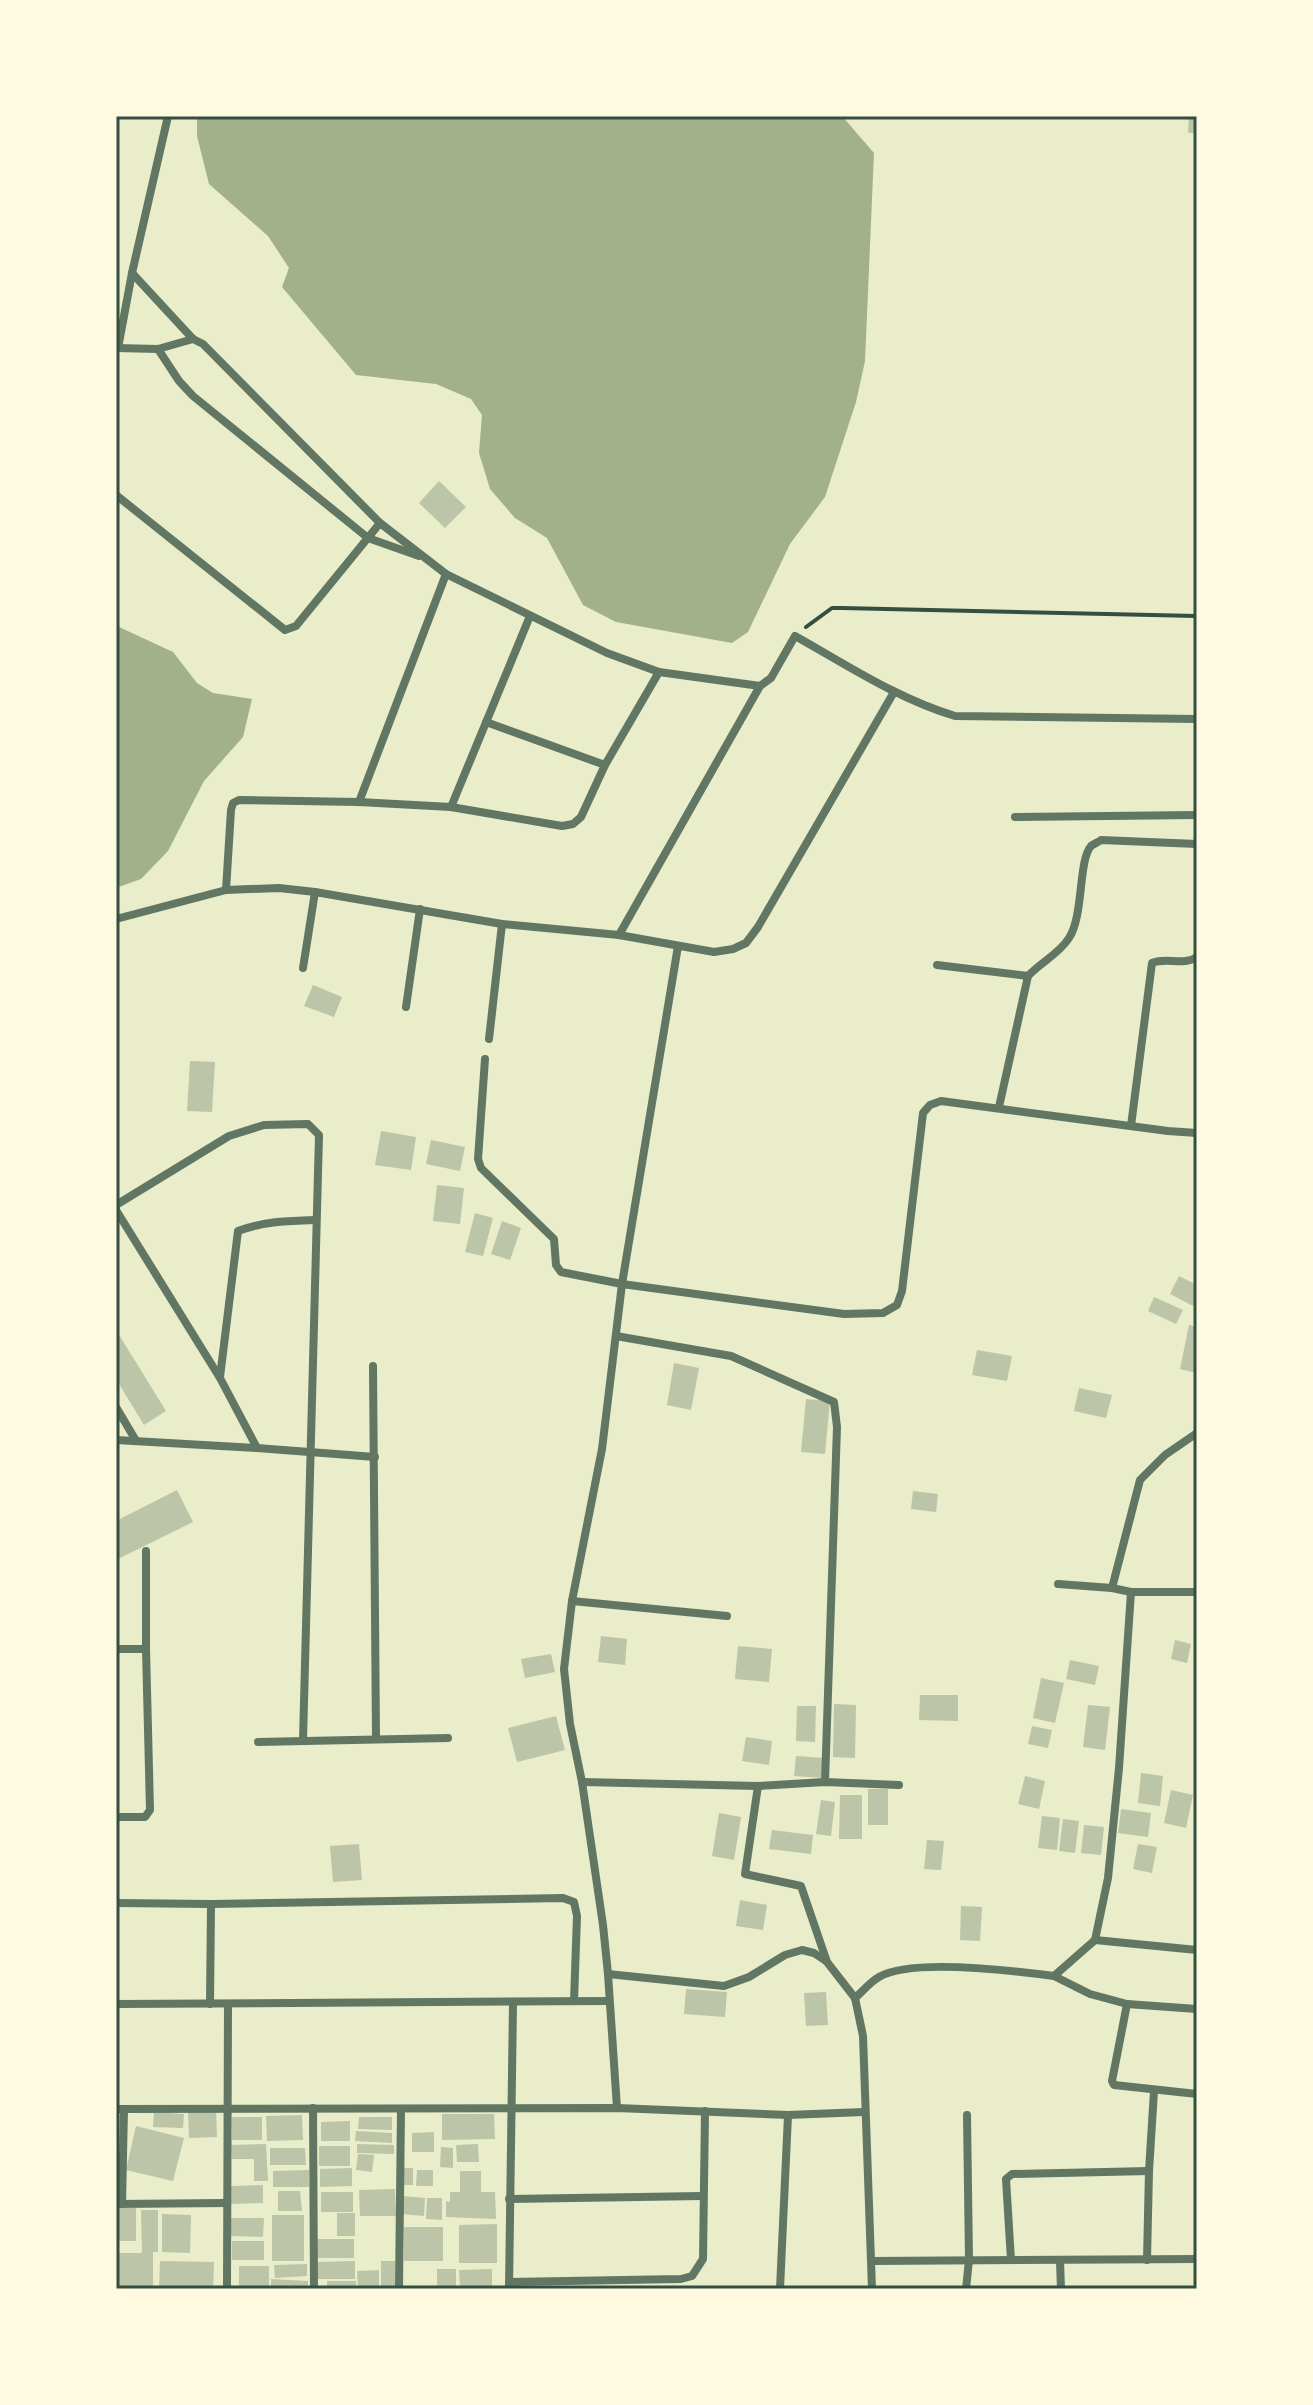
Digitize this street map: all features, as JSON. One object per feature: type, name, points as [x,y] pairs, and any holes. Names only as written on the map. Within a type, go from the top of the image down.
[{"type":"street","points":[[168,116],[117,348],[158,349],[193,339]]},
{"type":"street","points":[[132,273],[193,339],[203,344],[380,523],[446,574],[607,653],[659,672],[760,686]]},
{"type":"street","points":[[158,349],[193,396],[368,538],[427,559]]},
{"type":"street","points":[[116,495],[285,630],[296,626],[380,523]]},
{"type":"street","points":[[359,802],[446,574]]},
{"type":"street","points":[[451,807],[530,616]]},
{"type":"street","points":[[619,935],[760,686],[771,678],[795,636],[894,692],[955,716],[1197,719]]},
{"type":"street","points":[[226,890],[233,803],[239,800],[451,807],[562,826],[573,824],[581,817],[605,765],[659,672]]},
{"type":"street","points":[[116,919],[226,890],[279,888],[502,924],[619,935],[714,952],[733,949],[746,943],[758,927],[894,692]]},
{"type":"street","points":[[486,722],[605,765]]},
{"type":"street","points":[[1015,817],[1197,815]]},
{"type":"street","points":[[999,1107],[1028,976],[1071,936],[1077,919],[1086,856],[1091,845],[1101,840],[1197,844]]},
{"type":"street","points":[[303,968],[315,892]]},
{"type":"street","points":[[406,1007],[420,909]]},
{"type":"street","points":[[489,1039],[502,924]]},
{"type":"street","points":[[617,2108],[608,1974],[564,1669],[572,1601],[602,1449],[622,1284],[678,946]]},
{"type":"street","points":[[1131,1126],[1152,963],[1159,960],[1192,961],[1197,957]]},
{"type":"street","points":[[937,965],[1028,976]]},
{"type":"street","points":[[485,1059],[478,1159],[481,1168],[554,1239],[556,1265],[561,1272],[622,1284],[844,1314],[883,1313],[897,1305],[902,1291],[923,1113],[930,1105],[941,1101],[999,1107],[1197,1133]]},
{"type":"street","points":[[257,1448],[220,1378],[116,1208],[229,1136],[264,1125],[308,1124],[319,1135],[303,1740]]},
{"type":"street","points":[[220,1378],[238,1231],[256,1224],[316,1220]]},
{"type":"street","points":[[616,1336],[731,1356],[834,1402],[837,1427],[825,1782]]},
{"type":"street","points":[[373,1366],[376,1738]]},
{"type":"street","points":[[116,1407],[135,1439]]},
{"type":"street","points":[[1112,1588],[1140,1480],[1165,1455],[1197,1433]]},
{"type":"street","points":[[116,1440],[375,1457]]},
{"type":"street","points":[[116,1817],[145,1817],[150,1810],[146,1551]]},
{"type":"street","points":[[1058,1584],[1131,1592],[1197,1592]]},
{"type":"street","points":[[1054,1976],[1095,1940],[1108,1878],[1131,1592]]},
{"type":"street","points":[[572,1601],[727,1616]]},
{"type":"street","points":[[116,1649],[146,1649]]},
{"type":"street","points":[[258,1742],[448,1738]]},
{"type":"street","points":[[582,1782],[899,1785]]},
{"type":"street","points":[[758,1786],[745,1874],[801,1886],[827,1962]]},
{"type":"street","points":[[116,1903],[563,1898],[574,1902],[577,1916],[574,2001]]},
{"type":"street","points":[[210,2004],[211,1904]]},
{"type":"street","points":[[1095,1940],[1197,1950]]},
{"type":"street","points":[[608,1974],[724,1986],[749,1977],[785,1955],[802,1950],[814,1953],[827,1962],[855,1998],[863,2036],[872,2289]]},
{"type":"street","points":[[855,1998],[879,1976],[907,1968],[991,1968],[1054,1976],[1090,1994],[1127,2004],[1197,2009]]},
{"type":"street","points":[[116,2004],[609,2001]]},
{"type":"street","points":[[513,2003],[509,2285],[681,2279],[692,2276],[703,2259],[705,2111]]},
{"type":"street","points":[[227,2289],[228,2004]]},
{"type":"street","points":[[1127,2004],[1112,2081],[1114,2085],[1197,2094]]},
{"type":"street","points":[[1147,2260],[1154,2091]]},
{"type":"street","points":[[313,2108],[314,2289]]},
{"type":"street","points":[[226,2203],[119,2204],[120,2109],[617,2108],[788,2115],[864,2112]]},
{"type":"street","points":[[399,2289],[401,2109]]},
{"type":"street","points":[[780,2289],[788,2115]]},
{"type":"street","points":[[966,2289],[969,2260],[967,2115]]},
{"type":"street","points":[[1011,2260],[1006,2179],[1012,2174],[1149,2171]]},
{"type":"street","points":[[509,2199],[703,2196]]},
{"type":"street","points":[[872,2261],[1197,2259]]},
{"type":"street","points":[[1060,2261],[1061,2289]]},
{"type":"path","points":[[795,636],[832,608],[1197,616]]},
{"type":"shaded area","points":[[197,116],[842,116],[874,153],[865,361],[856,402],[825,497],[790,544],[748,632],[732,643],[616,622],[583,605],[547,538],[515,518],[490,489],[479,453],[482,415],[471,399],[436,384],[356,375],[282,287],[289,268],[268,236],[209,184],[197,136]]},
{"type":"shaded area","points":[[116,619],[119,627],[173,652],[197,683],[213,693],[252,699],[243,737],[204,781],[168,851],[141,879],[116,888]]},
{"type":"building","points":[[1189,116],[1197,116],[1197,133],[1188,133]]},
{"type":"building","points":[[439,481],[466,507],[445,528],[419,503]]},
{"type":"building","points":[[313,985],[342,997],[334,1017],[304,1006]]},
{"type":"building","points":[[190,1061],[215,1062],[212,1112],[187,1111]]},
{"type":"building","points":[[381,1131],[416,1137],[411,1170],[375,1165]]},
{"type":"building","points":[[431,1140],[465,1147],[460,1171],[426,1164]]},
{"type":"building","points":[[437,1185],[464,1188],[460,1224],[433,1221]]},
{"type":"building","points":[[475,1213],[493,1218],[483,1256],[465,1252]]},
{"type":"building","points":[[502,1221],[521,1228],[510,1260],[491,1254]]},
{"type":"building","points":[[1179,1276],[1197,1285],[1197,1299],[1193,1306],[1170,1294]]},
{"type":"building","points":[[1154,1297],[1183,1310],[1176,1324],[1148,1311]]},
{"type":"building","points":[[1189,1325],[1197,1327],[1197,1373],[1180,1369]]},
{"type":"building","points":[[116,1330],[166,1411],[144,1425],[116,1379]]},
{"type":"building","points":[[977,1350],[1012,1356],[1007,1381],[972,1375]]},
{"type":"building","points":[[674,1363],[699,1368],[691,1410],[667,1405]]},
{"type":"building","points":[[1079,1388],[1112,1395],[1106,1418],[1074,1411]]},
{"type":"building","points":[[806,1399],[830,1401],[825,1454],[801,1452]]},
{"type":"building","points":[[177,1490],[193,1522],[116,1560],[116,1521]]},
{"type":"building","points":[[913,1491],[938,1494],[936,1512],[911,1509]]},
{"type":"building","points":[[601,1636],[627,1639],[625,1665],[598,1662]]},
{"type":"building","points":[[1175,1640],[1191,1644],[1187,1663],[1171,1659]]},
{"type":"building","points":[[738,1646],[772,1649],[769,1682],[735,1679]]},
{"type":"building","points":[[551,1654],[555,1672],[525,1678],[521,1659]]},
{"type":"building","points":[[1070,1660],[1099,1666],[1095,1685],[1066,1679]]},
{"type":"building","points":[[1041,1678],[1064,1683],[1055,1723],[1033,1718]]},
{"type":"building","points":[[920,1695],[958,1695],[958,1721],[919,1720]]},
{"type":"building","points":[[834,1704],[856,1705],[855,1758],[833,1757]]},
{"type":"building","points":[[1088,1705],[1110,1707],[1105,1750],[1083,1747]]},
{"type":"building","points":[[797,1706],[816,1706],[815,1742],[796,1741]]},
{"type":"building","points":[[556,1716],[565,1750],[517,1762],[508,1728]]},
{"type":"building","points":[[1032,1726],[1052,1730],[1048,1748],[1028,1744]]},
{"type":"building","points":[[746,1737],[772,1741],[769,1765],[742,1761]]},
{"type":"building","points":[[796,1756],[824,1758],[822,1778],[794,1776]]},
{"type":"building","points":[[1141,1773],[1163,1776],[1160,1806],[1138,1803]]},
{"type":"building","points":[[1025,1776],[1045,1781],[1039,1809],[1018,1804]]},
{"type":"building","points":[[868,1789],[888,1789],[888,1825],[868,1825]]},
{"type":"building","points":[[1171,1790],[1193,1795],[1186,1828],[1164,1823]]},
{"type":"building","points":[[840,1795],[862,1795],[862,1839],[839,1839]]},
{"type":"building","points":[[821,1800],[835,1802],[831,1836],[816,1834]]},
{"type":"building","points":[[1121,1809],[1151,1813],[1148,1837],[1118,1833]]},
{"type":"building","points":[[719,1813],[741,1817],[734,1860],[712,1856]]},
{"type":"building","points":[[1042,1816],[1060,1818],[1057,1850],[1038,1848]]},
{"type":"building","points":[[1063,1819],[1079,1821],[1075,1853],[1059,1851]]},
{"type":"building","points":[[1084,1825],[1104,1827],[1101,1855],[1081,1853]]},
{"type":"building","points":[[772,1830],[813,1835],[811,1854],[769,1849]]},
{"type":"building","points":[[927,1840],[944,1841],[941,1870],[924,1869]]},
{"type":"building","points":[[359,1844],[362,1880],[333,1882],[330,1846]]},
{"type":"building","points":[[1138,1844],[1157,1847],[1152,1873],[1133,1869]]},
{"type":"building","points":[[740,1900],[767,1905],[763,1930],[736,1926]]},
{"type":"building","points":[[961,1906],[982,1907],[980,1941],[960,1940]]},
{"type":"building","points":[[686,1989],[727,1992],[725,2017],[684,2014]]},
{"type":"building","points":[[826,1992],[828,2025],[806,2026],[804,1993]]},
{"type":"building","points":[[216,2110],[217,2137],[189,2138],[188,2111]]},
{"type":"building","points":[[154,2112],[184,2114],[183,2128],[153,2127]]},
{"type":"building","points":[[442,2114],[494,2114],[495,2139],[442,2140]]},
{"type":"building","points":[[302,2115],[303,2140],[267,2141],[266,2116]]},
{"type":"building","points":[[232,2117],[262,2117],[262,2140],[232,2140]]},
{"type":"building","points":[[359,2117],[392,2117],[392,2130],[358,2129]]},
{"type":"building","points":[[350,2121],[350,2141],[321,2141],[321,2122]]},
{"type":"building","points":[[136,2126],[184,2138],[173,2181],[126,2170]]},
{"type":"building","points":[[356,2131],[392,2133],[392,2143],[355,2141]]},
{"type":"building","points":[[434,2132],[434,2152],[412,2152],[412,2133]]},
{"type":"building","points":[[266,2144],[268,2181],[254,2181],[254,2159],[232,2159],[231,2145]]},
{"type":"building","points":[[357,2144],[394,2145],[394,2154],[357,2153]]},
{"type":"building","points":[[478,2144],[479,2162],[457,2162],[456,2145]]},
{"type":"building","points":[[319,2146],[350,2146],[350,2166],[319,2166]]},
{"type":"building","points":[[441,2147],[453,2148],[453,2168],[440,2167]]},
{"type":"building","points":[[270,2148],[305,2148],[306,2165],[270,2165]]},
{"type":"building","points":[[358,2154],[374,2155],[372,2172],[356,2170]]},
{"type":"building","points":[[352,2168],[352,2186],[320,2187],[320,2169]]},
{"type":"building","points":[[402,2168],[413,2168],[413,2185],[402,2185]]},
{"type":"building","points":[[309,2170],[309,2187],[273,2187],[273,2171]]},
{"type":"building","points":[[417,2170],[433,2170],[433,2186],[416,2186]]},
{"type":"building","points":[[460,2171],[481,2171],[481,2192],[495,2192],[496,2219],[446,2217],[446,2201],[450,2202],[450,2192],[460,2192]]},
{"type":"building","points":[[263,2185],[263,2203],[231,2204],[231,2186]]},
{"type":"building","points":[[395,2189],[396,2216],[360,2216],[359,2190]]},
{"type":"building","points":[[278,2191],[300,2191],[302,2211],[278,2211]]},
{"type":"building","points":[[321,2192],[353,2192],[353,2212],[321,2212]]},
{"type":"building","points":[[403,2196],[425,2198],[424,2216],[402,2214]]},
{"type":"building","points":[[427,2198],[442,2198],[442,2220],[426,2219]]},
{"type":"building","points":[[116,2208],[136,2208],[136,2241],[116,2241]]},
{"type":"building","points":[[141,2210],[158,2210],[158,2252],[153,2252],[153,2289],[116,2289],[116,2253],[142,2253]]},
{"type":"building","points":[[337,2213],[355,2213],[355,2236],[337,2236]]},
{"type":"building","points":[[162,2214],[191,2215],[190,2253],[162,2252]]},
{"type":"building","points":[[272,2215],[304,2215],[304,2261],[272,2261]]},
{"type":"building","points":[[231,2218],[264,2218],[263,2237],[230,2236]]},
{"type":"building","points":[[497,2224],[497,2263],[459,2263],[459,2225]]},
{"type":"building","points":[[404,2227],[443,2227],[443,2261],[404,2261]]},
{"type":"building","points":[[316,2239],[354,2239],[354,2258],[317,2258]]},
{"type":"building","points":[[232,2241],[264,2241],[264,2260],[232,2260]]},
{"type":"building","points":[[160,2261],[214,2262],[213,2289],[159,2289]]},
{"type":"building","points":[[355,2261],[355,2279],[317,2279],[317,2262]]},
{"type":"building","points":[[381,2261],[395,2261],[396,2289],[381,2289]]},
{"type":"building","points":[[307,2264],[307,2276],[275,2278],[274,2265]]},
{"type":"building","points":[[239,2266],[269,2266],[269,2289],[239,2289]]},
{"type":"building","points":[[437,2269],[456,2269],[456,2289],[437,2289]]},
{"type":"building","points":[[492,2269],[492,2289],[460,2289],[459,2270]]},
{"type":"building","points":[[379,2270],[379,2289],[358,2289],[357,2271]]},
{"type":"building","points":[[271,2279],[308,2281],[308,2289],[271,2289]]},
{"type":"building","points":[[327,2281],[356,2281],[356,2289],[327,2289]]}]
